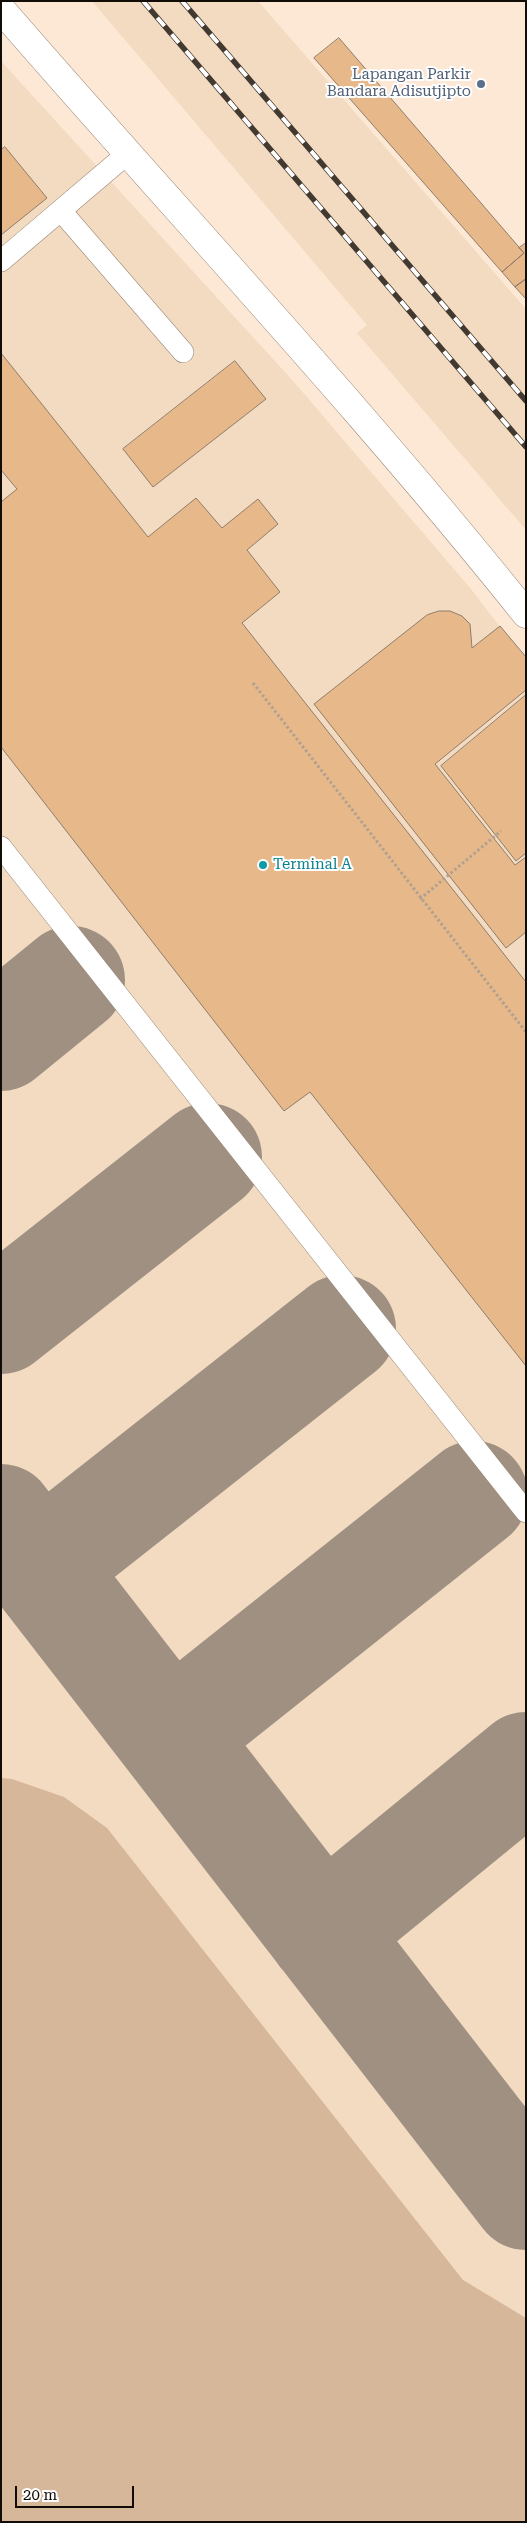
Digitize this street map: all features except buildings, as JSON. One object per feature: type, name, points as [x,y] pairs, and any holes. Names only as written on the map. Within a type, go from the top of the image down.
[{"type":"street","points":[[1,9],[127,154],[321,369],[526,614]]},
{"type":"lane","points":[[1,262],[127,154]]},
{"type":"lane","points":[[61,211],[183,352]]},
{"type":"lane","points":[[1,847],[526,1512]]},
{"type":"path","points":[[253,683],[420,899],[526,1032]]},
{"type":"path","points":[[420,899],[501,831]]},
{"type":"shaded area","points":[[92,1],[258,1],[526,309],[526,530],[357,333],[367,325]]},
{"type":"shaded area","points":[[1,61],[294,382],[471,589],[526,661],[526,2522],[1,2522]]},
{"type":"shaded area","points":[[1,1778],[12,1779],[64,1797],[107,1828],[463,2280],[526,2318],[526,2522],[1,2522]]},
{"type":"taxiway","points":[[1,1037],[71,980]]},
{"type":"taxiway","points":[[1,1320],[208,1157]]},
{"type":"taxiway","points":[[40,1567],[342,1329]]},
{"type":"taxiway","points":[[171,1736],[474,1495]]},
{"type":"taxiway","points":[[1,1518],[526,2196]]},
{"type":"taxiway","points":[[322,1933],[526,1766]]},
{"type":"railway","points":[[143,1],[526,447]]},
{"type":"railway","points":[[182,1],[526,401]]},
{"type":"place","name":"Lapangan Parkir Bandara Adisutjipto","points":[[481,84]]},
{"type":"place","name":"Terminal A","points":[[263,865]]}]
